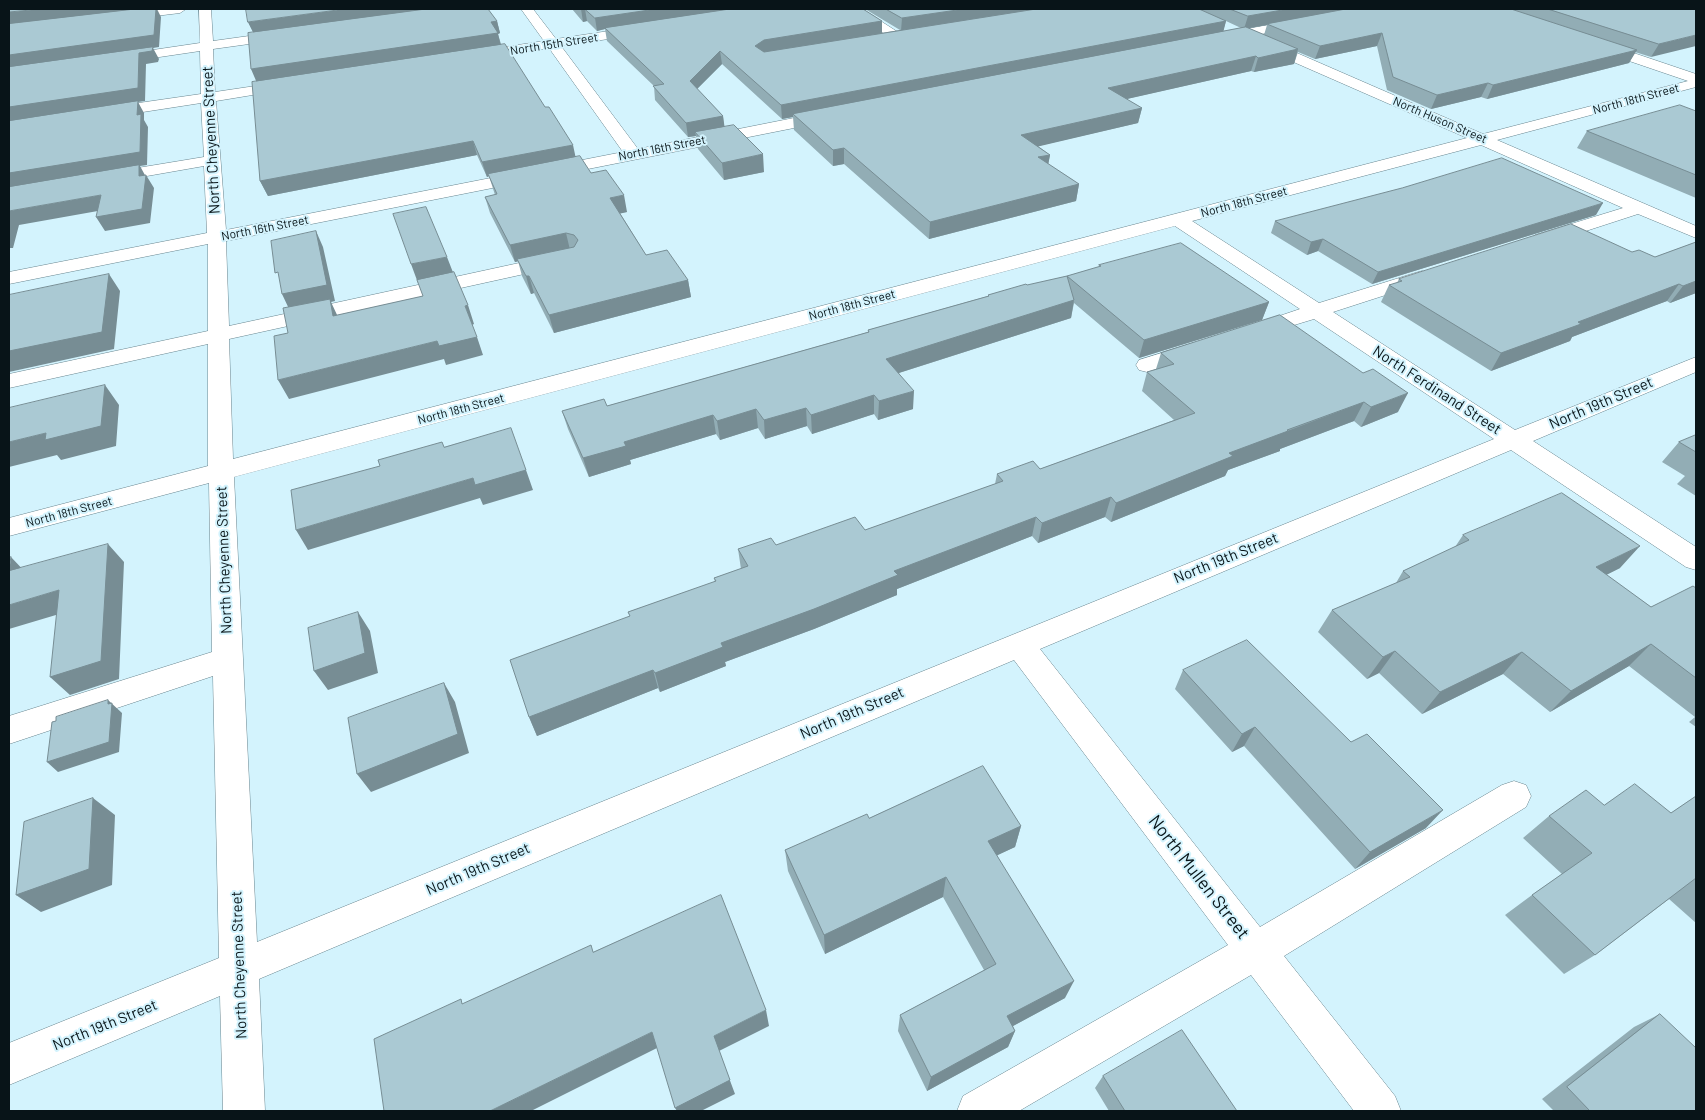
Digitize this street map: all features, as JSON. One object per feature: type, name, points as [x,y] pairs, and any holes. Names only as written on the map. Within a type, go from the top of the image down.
[{"type":"street","points":[[114,17],[180,9]]},
{"type":"street","name":"North Cheyenne Street","points":[[206,9],[208,98],[217,238],[221,472],[244,1111]]},
{"type":"street","points":[[527,9],[633,154]]},
{"type":"street","points":[[854,9],[905,37],[881,41]]},
{"type":"street","points":[[1202,42],[1374,9]]},
{"type":"street","name":"North Huson Street","points":[[1217,23],[1696,233]]},
{"type":"street","name":"North 15th Street","points":[[455,59],[658,27]]},
{"type":"street","points":[[108,60],[296,34]]},
{"type":"street","points":[[1583,41],[1696,79]]},
{"type":"street","points":[[94,115],[307,82]]},
{"type":"street","name":"North 18th Street","points":[[9,528],[1696,84]]},
{"type":"street","name":"North 16th Street","points":[[9,278],[840,114]]},
{"type":"street","points":[[86,182],[212,160]]},
{"type":"street","points":[[1520,246],[1640,208]]},
{"type":"street","name":"North Ferdinand Street","points":[[1178,220],[1696,560]]},
{"type":"street","points":[[9,382],[570,258]]},
{"type":"street","points":[[1147,365],[1436,273]]},
{"type":"street","name":"North 19th Street","points":[[9,1064],[1696,364]]},
{"type":"street","name":"North Mullen Street","points":[[1018,644],[1380,1111]]},
{"type":"street","points":[[9,730],[228,659]]},
{"type":"street","points":[[978,1111],[1256,951],[1514,796]]},
{"type":"building","points":[[9,9],[42,9],[9,12]]},
{"type":"building","points":[[135,9],[156,9],[154,35],[9,55],[9,24]]},
{"type":"building","points":[[246,9],[345,9],[248,22]]},
{"type":"building","points":[[426,9],[488,9],[497,21],[491,22],[498,33],[251,69],[248,33]]},
{"type":"building","points":[[585,9],[656,9],[595,18]]},
{"type":"building","points":[[730,9],[863,9],[882,21],[764,40],[755,46],[764,52],[1036,9],[1199,9],[1226,21],[781,105],[720,51],[690,81],[723,116],[686,123],[653,86],[664,84],[605,28]]},
{"type":"building","points":[[886,9],[964,9],[902,18]]},
{"type":"building","points":[[1230,9],[1288,9],[1248,16]]},
{"type":"building","points":[[1346,9],[1511,9],[1637,50],[1493,85],[1488,83],[1437,95],[1393,77],[1382,33],[1320,46],[1267,24]]},
{"type":"building","points":[[1548,9],[1696,9],[1696,35],[1659,44]]},
{"type":"building","points":[[1246,27],[1298,49],[1258,58],[1256,56],[1108,88],[1142,108],[1021,135],[1050,155],[1038,157],[1079,184],[930,222],[844,148],[833,150],[793,114]]},
{"type":"building","points":[[505,44],[545,107],[549,107],[573,145],[482,162],[473,141],[260,181],[252,82]]},
{"type":"building","points":[[153,47],[152,51],[139,53],[138,88],[9,107],[9,67]]},
{"type":"building","points":[[138,101],[137,115],[141,114],[140,152],[9,173],[9,121]]},
{"type":"building","points":[[1680,105],[1696,111],[1696,175],[1587,131]]},
{"type":"building","points":[[734,125],[763,154],[722,163],[695,132]]},
{"type":"building","points":[[580,156],[591,173],[606,170],[624,195],[610,198],[646,255],[667,250],[688,280],[549,315],[529,276],[526,276],[517,259],[574,247],[578,240],[574,235],[566,233],[510,245],[485,197],[497,194],[488,174]]},
{"type":"building","points":[[1502,158],[1603,203],[1378,272],[1323,239],[1311,242],[1275,221],[1402,188]]},
{"type":"building","points":[[139,165],[139,176],[146,175],[142,209],[96,217],[101,195],[9,211],[9,187]]},
{"type":"building","points":[[426,207],[447,257],[411,264],[393,214]]},
{"type":"building","points":[[1571,224],[1632,252],[1639,250],[1655,257],[1696,242],[1696,281],[1683,286],[1679,284],[1578,322],[1581,324],[1501,353],[1389,285],[1402,281],[1399,279]]},
{"type":"building","points":[[316,231],[327,285],[282,294],[278,272],[275,273],[271,241]]},
{"type":"building","points":[[1181,243],[1269,302],[1144,340],[1067,276],[1101,266],[1099,265]]},
{"type":"building","points":[[454,272],[468,305],[465,306],[477,337],[439,346],[437,341],[278,380],[274,336],[288,333],[283,308],[330,299],[333,316],[423,296],[417,280]]},
{"type":"building","points":[[109,274],[102,332],[9,351],[9,295]]},
{"type":"building","points":[[1067,276],[1074,300],[886,359],[914,391],[879,401],[874,395],[811,415],[806,408],[764,420],[756,409],[717,421],[713,415],[624,442],[626,446],[583,458],[562,411],[604,399],[607,406],[869,332],[868,330],[1026,284]]},
{"type":"building","points":[[1280,315],[1363,373],[1373,369],[1408,393],[1371,407],[1364,402],[1287,430],[1229,453],[1233,456],[1116,503],[1111,497],[1042,523],[1036,517],[894,571],[898,575],[814,609],[721,643],[723,647],[655,673],[653,670],[529,717],[510,660],[630,616],[628,612],[716,581],[714,578],[748,566],[738,549],[771,538],[776,545],[855,517],[865,530],[1003,481],[997,474],[1033,461],[1040,469],[1195,413],[1147,372],[1174,364],[1161,353]]},
{"type":"building","points":[[105,385],[101,426],[45,440],[46,433],[9,442],[9,408]]},
{"type":"building","points":[[511,428],[526,470],[475,485],[473,478],[296,530],[291,490],[380,466],[378,460],[442,442],[444,447]]},
{"type":"building","points":[[1696,435],[1696,452],[1679,442]]},
{"type":"building","points":[[1562,493],[1640,546],[1596,567],[1651,607],[1693,586],[1696,588],[1696,678],[1651,644],[1571,691],[1522,652],[1440,692],[1395,651],[1383,657],[1332,610],[1410,577],[1403,571],[1469,540],[1463,535]]},
{"type":"building","points":[[108,544],[101,661],[50,677],[59,590],[9,605],[9,571]]},
{"type":"building","points":[[358,612],[365,653],[314,671],[308,628]]},
{"type":"building","points":[[1247,640],[1351,742],[1367,734],[1443,810],[1370,852],[1255,727],[1242,734],[1183,670]]},
{"type":"building","points":[[444,683],[458,734],[357,774],[348,718]]},
{"type":"building","points":[[108,700],[108,704],[112,703],[109,742],[47,762],[52,722],[56,721],[56,717]]},
{"type":"building","points":[[983,766],[1021,826],[988,841],[1074,981],[1007,1016],[1015,1031],[931,1077],[900,1015],[996,964],[946,877],[824,935],[785,850],[867,814],[869,818]]},
{"type":"building","points":[[1635,784],[1671,813],[1696,796],[1696,878],[1595,955],[1532,895],[1592,853],[1549,816],[1586,790],[1604,805]]},
{"type":"building","points":[[93,798],[89,869],[16,895],[24,822]]},
{"type":"building","points":[[721,895],[766,1010],[714,1036],[730,1080],[675,1108],[652,1032],[490,1111],[384,1111],[374,1039],[461,999],[462,1004],[591,945],[593,952]]},
{"type":"building","points":[[1660,1014],[1696,1048],[1696,1111],[1590,1111],[1567,1087]]},
{"type":"building","points":[[1182,1030],[1237,1111],[1125,1111],[1103,1076]]}]
